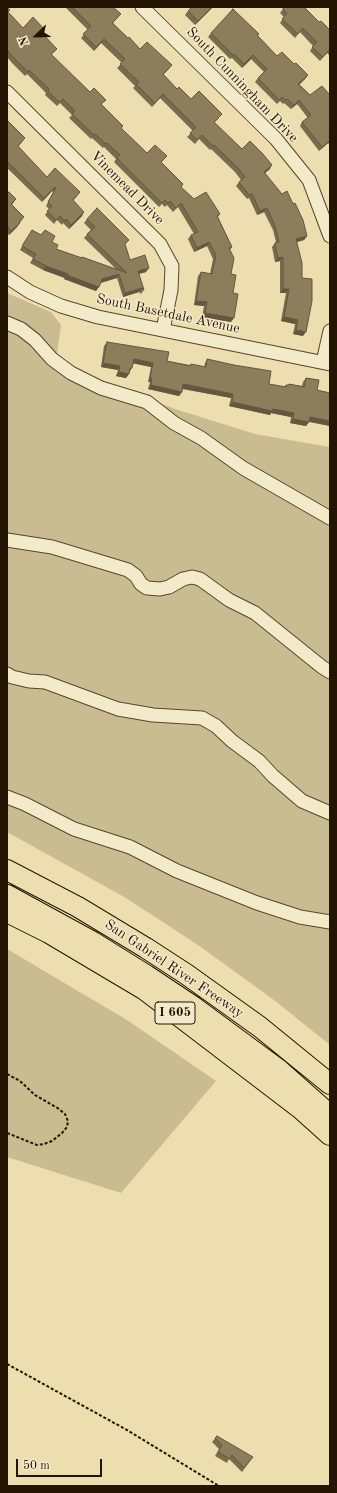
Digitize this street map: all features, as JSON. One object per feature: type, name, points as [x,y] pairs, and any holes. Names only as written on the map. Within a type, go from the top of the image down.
[{"type":"highway","name":"San Gabriel River Freeway","points":[[7,870],[78,907],[186,974],[260,1028],[330,1084]]},
{"type":"highway","points":[[7,882],[117,943],[188,990],[260,1041],[330,1099]]},
{"type":"highway","points":[[7,895],[93,942],[146,974],[194,1007],[278,1069],[330,1115]]},
{"type":"highway","name":"I 605","points":[[7,912],[49,933],[145,990],[301,1109],[330,1135]]},
{"type":"street","name":"South Cunningham Drive","points":[[145,8],[276,140],[308,180],[330,236]]},
{"type":"street","name":"Vinemead Drive","points":[[7,92],[160,244],[172,266],[171,290],[163,330]]},
{"type":"street","name":"South Basetdale Avenue","points":[[7,276],[30,292],[61,306],[98,317],[327,363]]},
{"type":"street","points":[[7,323],[22,329],[36,340],[52,359],[71,373],[101,388],[147,402],[174,423],[201,438],[243,468],[330,518]]},
{"type":"street","points":[[327,363],[330,331]]},
{"type":"street","points":[[7,540],[52,547],[128,570],[136,576],[141,584],[147,588],[160,589],[169,587],[183,579],[192,577],[200,579],[224,597],[255,613],[330,672]]},
{"type":"street","points":[[7,674],[12,677],[29,681],[45,682],[118,709],[153,715],[202,718],[216,726],[232,741],[259,761],[273,776],[302,800],[330,813]]},
{"type":"street","points":[[7,798],[25,804],[74,829],[130,847],[177,871],[257,903],[300,917],[330,922]]},
{"type":"path","points":[[7,1074],[20,1081],[35,1095],[59,1109],[65,1114],[68,1121],[67,1127],[62,1133],[52,1141],[44,1144],[37,1145],[7,1132]]},
{"type":"path","points":[[7,1364],[127,1430],[219,1486]]},
{"type":"shaded area","points":[[7,293],[51,312],[61,325],[57,354],[67,367],[175,409],[255,434],[330,447],[330,1045],[274,1000],[198,945],[126,898],[7,832]]},
{"type":"shaded area","points":[[7,949],[127,1020],[216,1081],[121,1193],[7,1157]]},
{"type":"building","points":[[7,7],[10,10],[8,12],[23,28],[33,17],[44,29],[41,32],[57,49],[51,54],[90,92],[94,88],[106,100],[101,104],[123,126],[121,128],[147,153],[155,145],[167,156],[161,162],[183,184],[181,187],[194,199],[206,192],[220,214],[217,216],[232,247],[229,248],[234,258],[231,274],[236,275],[233,293],[238,294],[234,318],[205,313],[207,302],[196,301],[201,272],[212,274],[216,255],[209,242],[197,248],[191,235],[198,232],[181,203],[176,208],[170,201],[168,203],[165,200],[162,203],[117,158],[120,155],[107,143],[106,144],[95,134],[94,135],[72,114],[75,111],[63,99],[59,102],[48,91],[49,89],[29,70],[28,72],[7,50]]},
{"type":"building","points":[[72,7],[113,7],[121,14],[112,23],[128,38],[129,37],[140,49],[147,42],[172,65],[163,74],[177,89],[179,87],[191,99],[199,91],[222,114],[214,122],[242,149],[250,141],[272,165],[264,172],[282,194],[287,191],[293,204],[295,203],[303,220],[307,236],[296,239],[302,263],[302,278],[312,279],[312,301],[306,332],[296,330],[298,320],[284,317],[289,289],[283,289],[283,257],[278,258],[275,243],[279,242],[275,226],[267,208],[260,211],[252,194],[249,195],[239,182],[245,177],[238,168],[202,135],[197,140],[190,133],[196,127],[163,94],[155,103],[136,84],[139,82],[120,64],[125,59],[104,39],[96,47],[83,34],[91,26]]},
{"type":"building","points":[[192,7],[212,7],[198,21],[188,11]]},
{"type":"building","points":[[285,7],[304,7],[319,22],[321,21],[330,30],[330,49],[323,57],[312,47],[317,42],[303,28],[298,34],[282,19],[287,13],[283,9]]},
{"type":"building","points":[[233,9],[259,34],[257,35],[277,56],[282,52],[308,75],[298,84],[310,95],[322,86],[330,95],[330,140],[322,147],[302,122],[311,115],[299,100],[294,105],[282,97],[279,100],[258,78],[267,69],[253,55],[244,64],[211,33]]},
{"type":"building","points":[[7,120],[25,138],[18,146],[47,177],[55,168],[80,192],[73,200],[84,212],[71,225],[66,219],[65,221],[60,216],[56,220],[47,211],[52,206],[48,202],[56,188],[55,187],[44,198],[7,161]]},
{"type":"building","points":[[9,192],[16,199],[11,204],[24,217],[11,231],[7,226],[7,194]]},
{"type":"building","points":[[97,208],[129,240],[125,244],[130,260],[145,255],[149,268],[138,271],[144,290],[142,288],[125,293],[119,274],[102,279],[99,287],[46,266],[33,259],[36,254],[22,246],[32,230],[41,235],[45,230],[55,236],[52,242],[58,245],[56,249],[127,273],[87,234],[95,227],[87,219]]},
{"type":"building","points":[[107,342],[169,352],[167,361],[190,366],[191,364],[206,367],[207,359],[271,371],[269,384],[286,387],[286,385],[289,384],[304,387],[306,378],[319,380],[317,390],[330,393],[330,421],[310,417],[309,422],[293,419],[294,413],[273,409],[272,411],[232,402],[233,394],[183,384],[182,392],[151,385],[152,378],[150,378],[153,363],[134,359],[129,374],[119,372],[120,366],[103,363]]},
{"type":"building","points":[[217,1436],[253,1457],[244,1468],[232,1455],[230,1459],[218,1452],[222,1445],[215,1438]]}]
